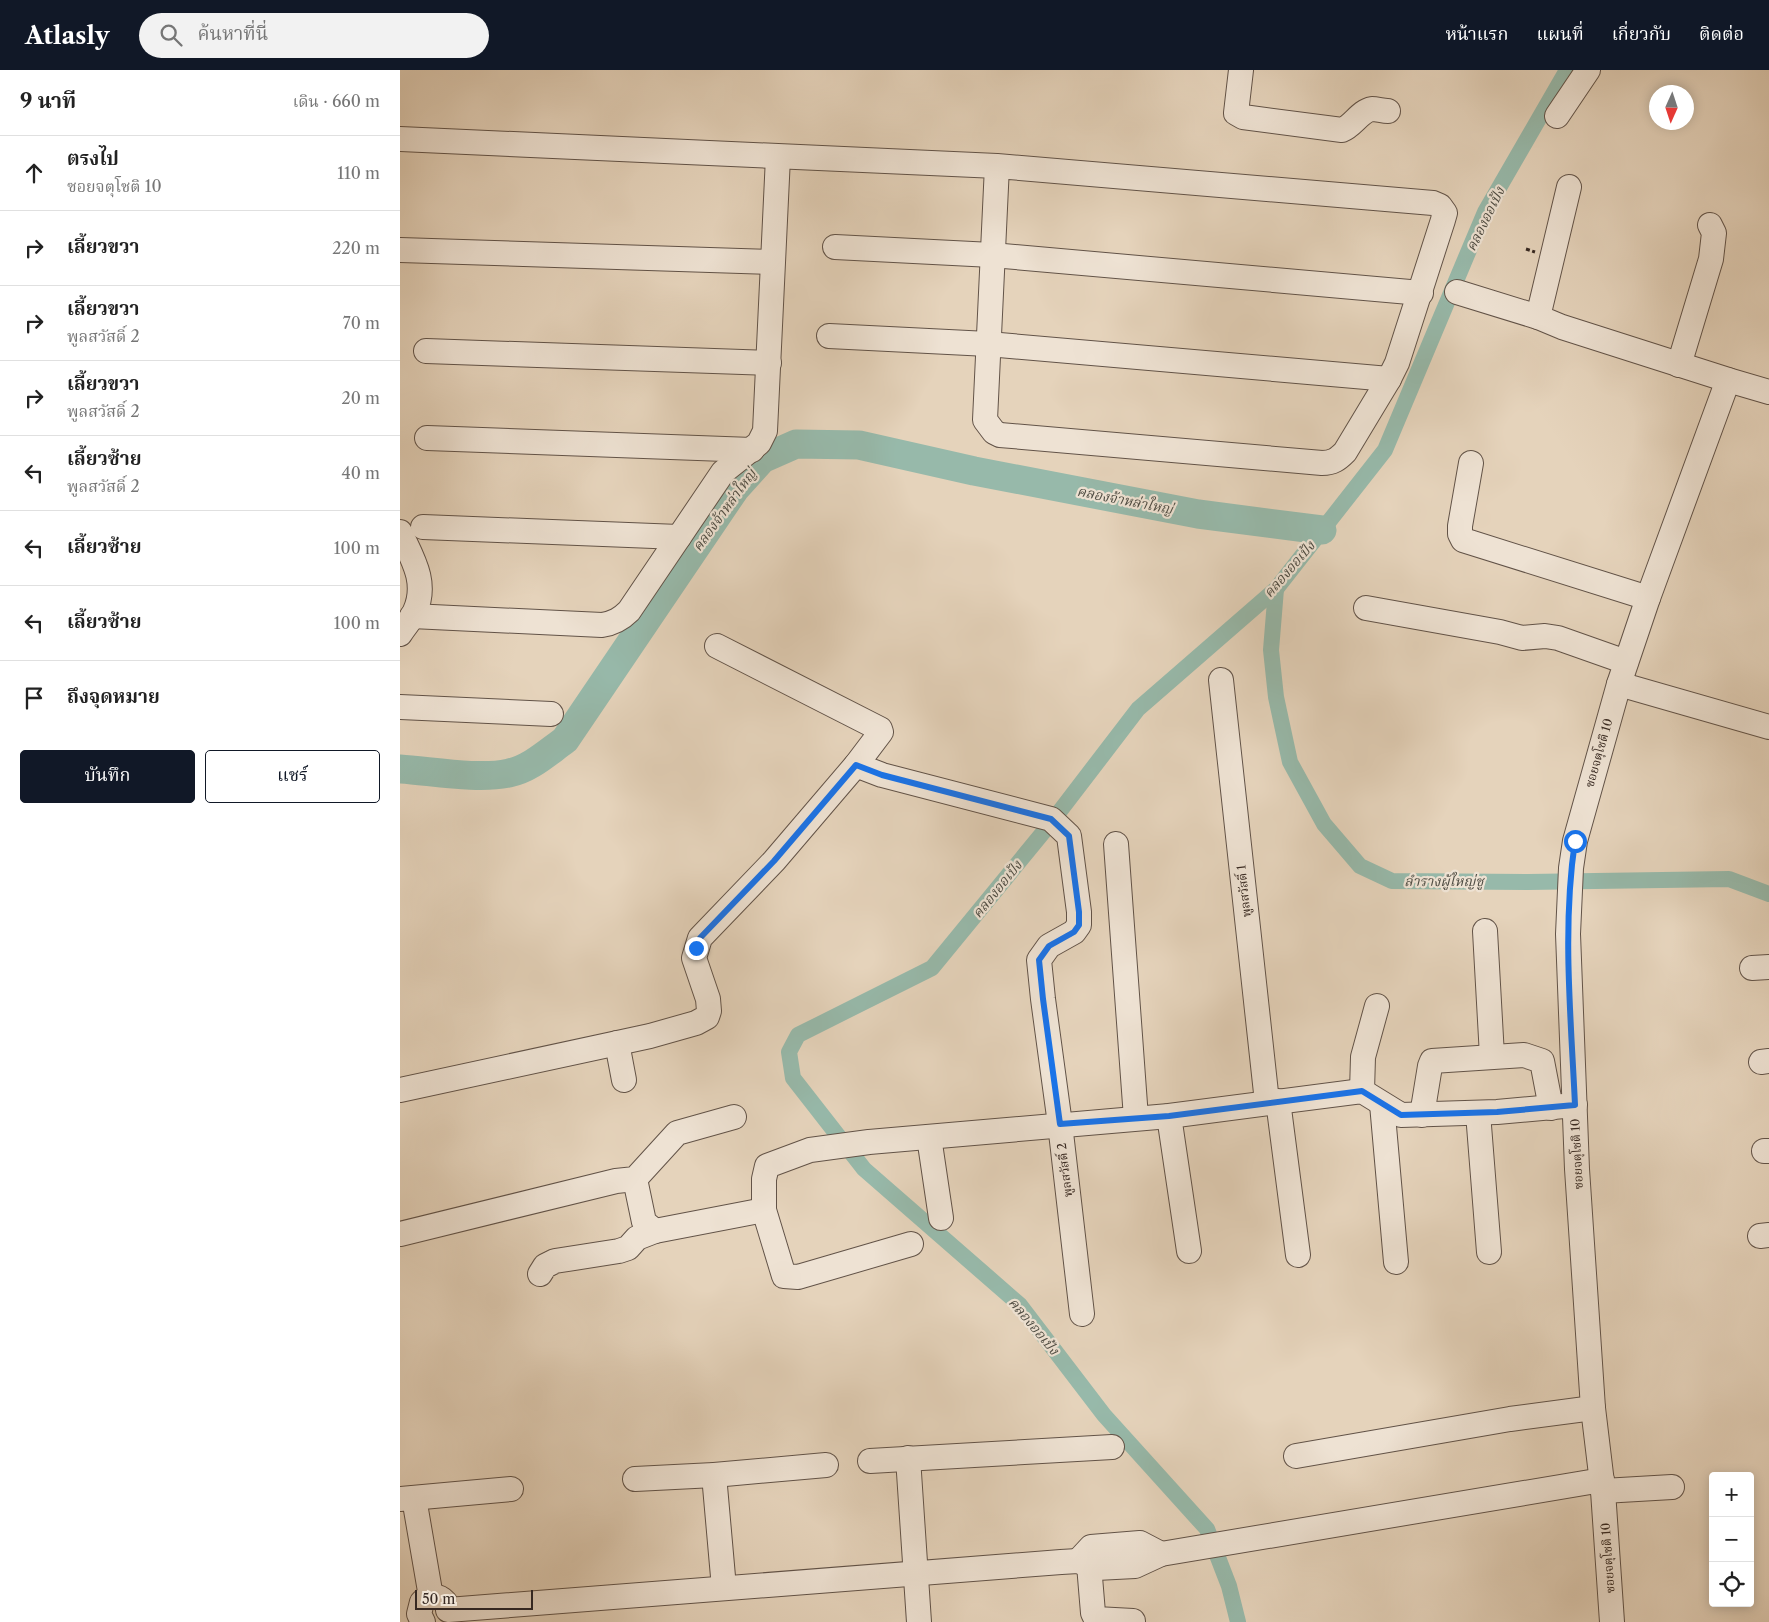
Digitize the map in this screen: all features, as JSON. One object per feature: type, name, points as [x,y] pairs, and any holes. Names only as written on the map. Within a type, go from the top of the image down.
[{"type":"street","points":[[1242,70],[1236,113],[1243,118],[1342,130],[1348,128],[1363,113],[1370,109],[1388,111]]},
{"type":"street","points":[[1557,116],[1588,70]]},
{"type":"street","points":[[400,139],[997,166],[1433,203],[1440,206],[1444,213],[1421,292],[1397,363],[1345,452],[1338,459],[1330,463],[1000,435],[994,432],[984,420],[997,166]]},
{"type":"street","points":[[679,537],[411,530],[420,588],[419,602],[406,625],[602,625],[613,623],[629,611],[723,472],[752,450],[759,443],[765,431],[778,156]]},
{"type":"street","points":[[1538,317],[1569,186]]},
{"type":"street","points":[[1679,365],[1711,259],[1714,233],[1710,225]]},
{"type":"street","points":[[835,247],[992,255],[1421,292]]},
{"type":"street","points":[[400,250],[772,262]]},
{"type":"street","points":[[1457,292],[1538,317],[1562,328],[1769,392]]},
{"type":"street","points":[[829,336],[988,344],[1389,379]]},
{"type":"street","points":[[426,351],[769,363]]},
{"type":"street","name":"ซอยจตุโชติ 10","points":[[1612,1622],[1602,1485],[1593,1408],[1575,1105],[1568,934],[1570,883],[1575,841],[1622,673],[1728,380]]},
{"type":"street","points":[[427,438],[752,450]]},
{"type":"street","points":[[1471,463],[1460,526],[1460,534],[1463,540],[1648,598]]},
{"type":"street","points":[[1366,608],[1500,632],[1522,638],[1545,636],[1558,638],[1622,673],[1769,727]]},
{"type":"street","points":[[400,1090],[617,1043],[696,1023],[707,1016],[709,1011],[708,999],[694,958],[700,938],[774,861],[856,765],[881,732],[880,729],[717,646]]},
{"type":"street","name":"พูลสวัสดิ์ 1","points":[[1221,680],[1273,1101],[1298,1254]]},
{"type":"street","points":[[400,707],[551,714]]},
{"type":"street","name":"พูลสวัสดิ์ 2","points":[[856,765],[882,775],[1051,819],[1069,836],[1079,925],[1074,932],[1049,946],[1039,960],[1082,1314]]},
{"type":"street","points":[[1116,844],[1136,1118]]},
{"type":"street","points":[[1485,931],[1492,1056]]},
{"type":"street","points":[[1362,1091],[1364,1058],[1377,1006]]},
{"type":"street","points":[[617,1043],[624,1080]]},
{"type":"street","points":[[1422,1114],[1432,1061],[1492,1056],[1524,1055],[1542,1060],[1551,1108]]},
{"type":"street","points":[[911,1244],[798,1277],[784,1276],[764,1210],[764,1179],[767,1166],[810,1150],[869,1142],[1169,1116],[1273,1101],[1362,1091],[1401,1115],[1478,1113],[1575,1105]]},
{"type":"street","points":[[1382,1104],[1396,1262]]},
{"type":"street","points":[[1478,1113],[1489,1252]]},
{"type":"street","points":[[1169,1116],[1189,1251]]},
{"type":"street","points":[[400,1234],[616,1181],[635,1179],[677,1133],[734,1117]]},
{"type":"street","points":[[930,1136],[941,1218]]},
{"type":"street","points":[[635,1179],[644,1222],[655,1231]]},
{"type":"street","points":[[540,1274],[545,1266],[555,1261],[619,1251],[628,1248],[637,1238],[655,1231],[764,1210]]},
{"type":"street","points":[[1296,1456],[1593,1408]]},
{"type":"street","points":[[870,1461],[1112,1447]]},
{"type":"street","points":[[908,1458],[919,1622]]},
{"type":"street","points":[[635,1479],[714,1475],[826,1465]]},
{"type":"street","points":[[714,1475],[724,1588]]},
{"type":"street","points":[[511,1490],[407,1499],[428,1611],[1084,1563],[1096,1568],[1135,1566],[1166,1554],[1602,1485],[1672,1487]]},
{"type":"street","points":[[1084,1563],[1092,1613],[1096,1619],[1133,1621]]},
{"type":"waterway","name":"คลองออเป้ง","points":[[1238,1622],[1229,1586],[1207,1529],[1104,1415],[1020,1305],[864,1169],[793,1078],[789,1052],[798,1035],[932,968],[1050,824],[1138,709],[1276,589],[1385,450],[1485,212],[1567,70]]},
{"type":"waterway","name":"คลองจ้าหล่าใหญ่","points":[[400,769],[484,776],[509,773],[531,764],[565,740],[735,489],[762,459],[796,444],[859,445],[974,471],[1198,514],[1322,530]]},
{"type":"waterway","name":"ลำรางผู้ใหญ่ชู","points":[[1276,589],[1271,650],[1276,697],[1290,762],[1324,824],[1360,866],[1392,881],[1528,882],[1729,879],[1769,894]]},
{"type":"route","points":[[696,948],[700,938],[774,861],[856,765],[882,775],[1051,819],[1069,836],[1079,925],[1074,932],[1049,946],[1039,960],[1060,1124],[1169,1116],[1246,1104],[1362,1091],[1401,1115],[1497,1112],[1575,1105],[1568,934],[1571,868],[1575,841]]}]
